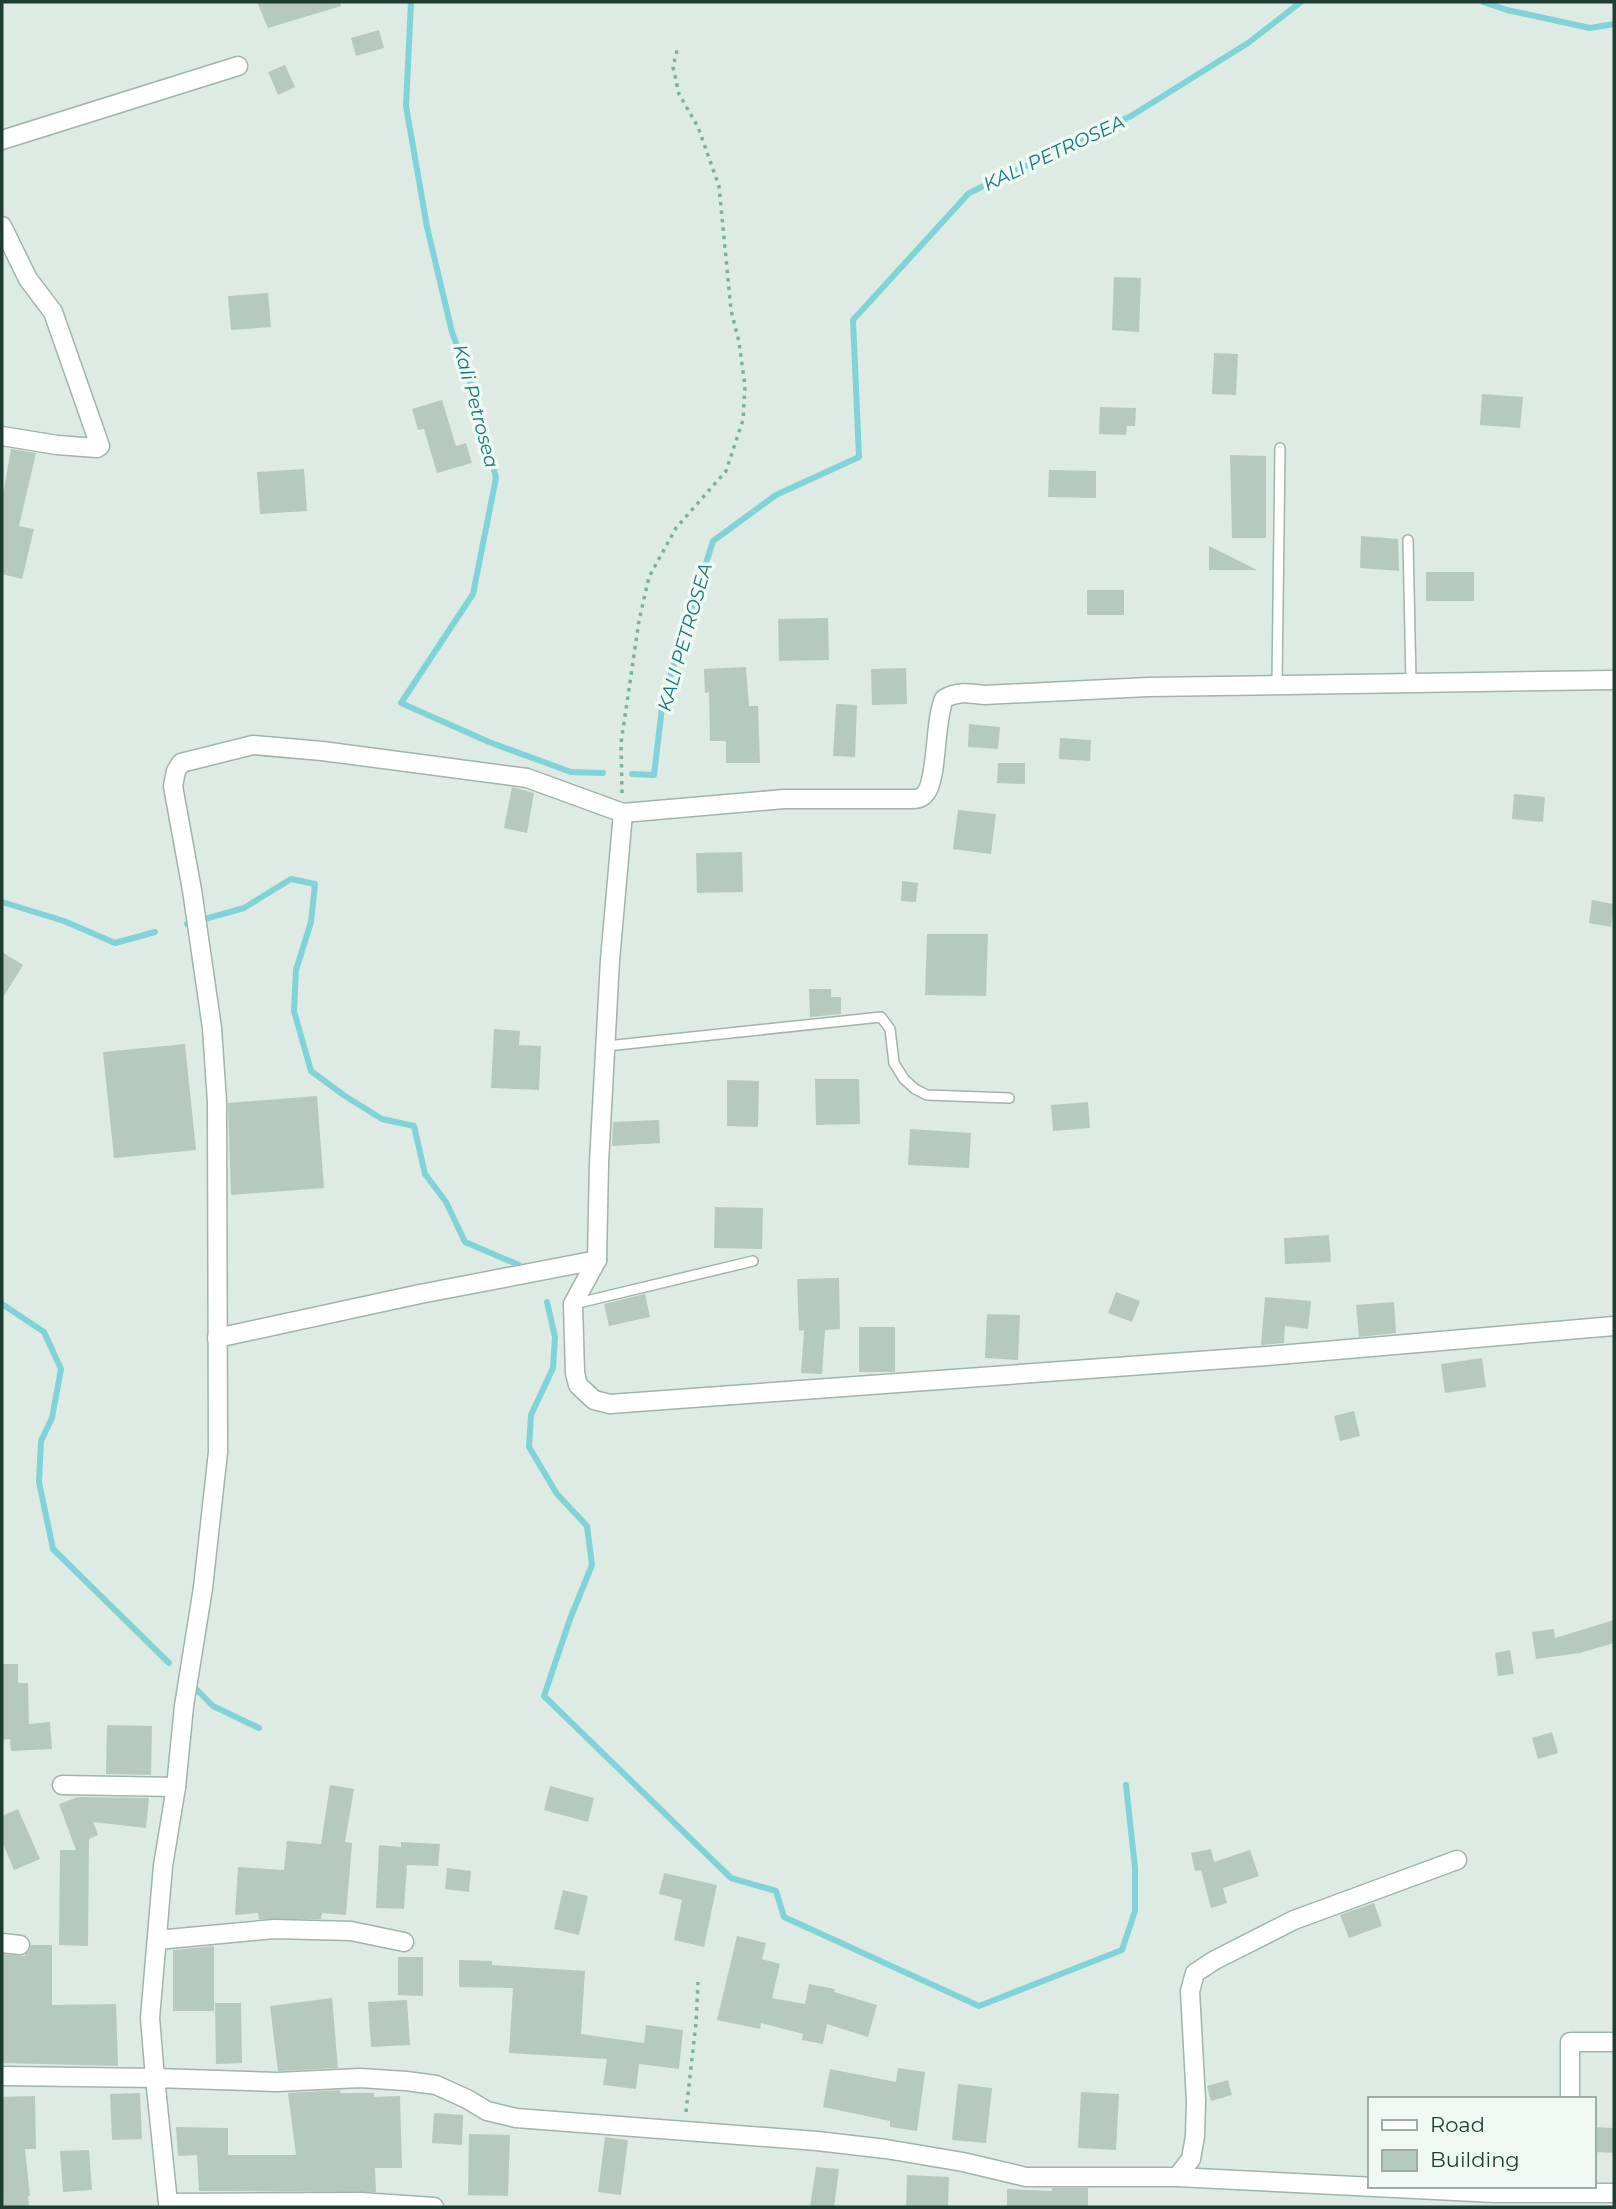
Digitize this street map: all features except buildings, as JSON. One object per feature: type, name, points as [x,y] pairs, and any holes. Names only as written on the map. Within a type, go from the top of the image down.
[{"type":"street","points":[[2,140],[238,66]]},
{"type":"street","points":[[2,226],[28,279],[53,312],[100,446],[57,445],[2,436]]},
{"type":"street","points":[[434,2207],[360,2202],[168,2203],[150,2018],[163,1866],[203,1588],[218,1452],[217,1102],[208,1000],[173,786],[176,771],[181,764],[253,745],[322,751],[527,778],[623,813],[784,799],[919,799],[928,790],[938,720],[944,699],[951,695],[1148,687],[1614,681]]},
{"type":"street","points":[[623,813],[611,947],[599,1163],[597,1260],[573,1304],[575,1373],[579,1385],[594,1401],[610,1404],[1266,1356],[1614,1325]]},
{"type":"street","points":[[216,1338],[419,1294],[597,1260]]},
{"type":"street","points":[[62,1785],[176,1787]]},
{"type":"street","points":[[1177,2177],[1191,2159],[1195,2136],[1194,2045],[1190,1991],[1195,1973],[1215,1959],[1294,1920],[1457,1860]]},
{"type":"street","points":[[157,1940],[274,1928],[351,1931],[404,1942]]},
{"type":"street","points":[[1570,2097],[1570,2042],[1614,2042]]},
{"type":"street","points":[[2,2076],[277,2082],[360,2078],[406,2081],[436,2085],[487,2111],[516,2118],[817,2141],[962,2162],[1026,2177],[1177,2177],[1368,2186]]},
{"type":"street","points":[[1401,2188],[1614,2193]]},
{"type":"lane","points":[[1277,685],[1280,448]]},
{"type":"lane","points":[[1408,540],[1411,682]]},
{"type":"lane","points":[[607,1046],[881,1017],[890,1029],[894,1063],[904,1079],[915,1089],[927,1095],[1009,1098]]},
{"type":"lane","points":[[573,1304],[753,1261]]},
{"type":"path","points":[[623,813],[621,743],[637,634],[649,577],[676,528],[726,471],[743,420],[746,386],[731,310],[719,186],[698,127],[679,94],[673,67],[678,46]]},
{"type":"path","points":[[684,2132],[698,1982]]},
{"type":"waterway","name":"Kali Petrosea","points":[[411,2],[406,106],[427,227],[452,332],[481,412],[496,478],[473,594],[401,703],[489,742],[571,772],[603,773]]},
{"type":"waterway","name":"KALI PETROSEA","points":[[632,774],[654,775],[663,699],[713,541],[776,495],[859,457],[853,320],[969,193],[1131,116],[1248,43],[1301,2]]},
{"type":"waterway","name":"KALI PETROSEA","points":[[1483,2],[1507,10],[1590,28],[1614,24]]},
{"type":"waterway","points":[[187,924],[244,908],[291,879],[315,884],[311,922],[296,970],[294,1011],[311,1071],[382,1119],[414,1126],[425,1174],[446,1202],[465,1242],[519,1265],[525,1273]]},
{"type":"waterway","points":[[2,902],[64,921],[115,943],[155,932]]},
{"type":"waterway","points":[[547,1302],[555,1337],[553,1368],[531,1415],[529,1447],[557,1494],[587,1526],[592,1565],[544,1696],[731,1878],[776,1891],[784,1917],[979,2006],[1122,1950],[1135,1911],[1135,1868],[1126,1785]]},
{"type":"waterway","points":[[2,1304],[44,1332],[61,1369],[52,1418],[41,1441],[39,1482],[53,1549],[169,1663]]},
{"type":"waterway","points":[[197,1690],[213,1706],[259,1728]]}]
